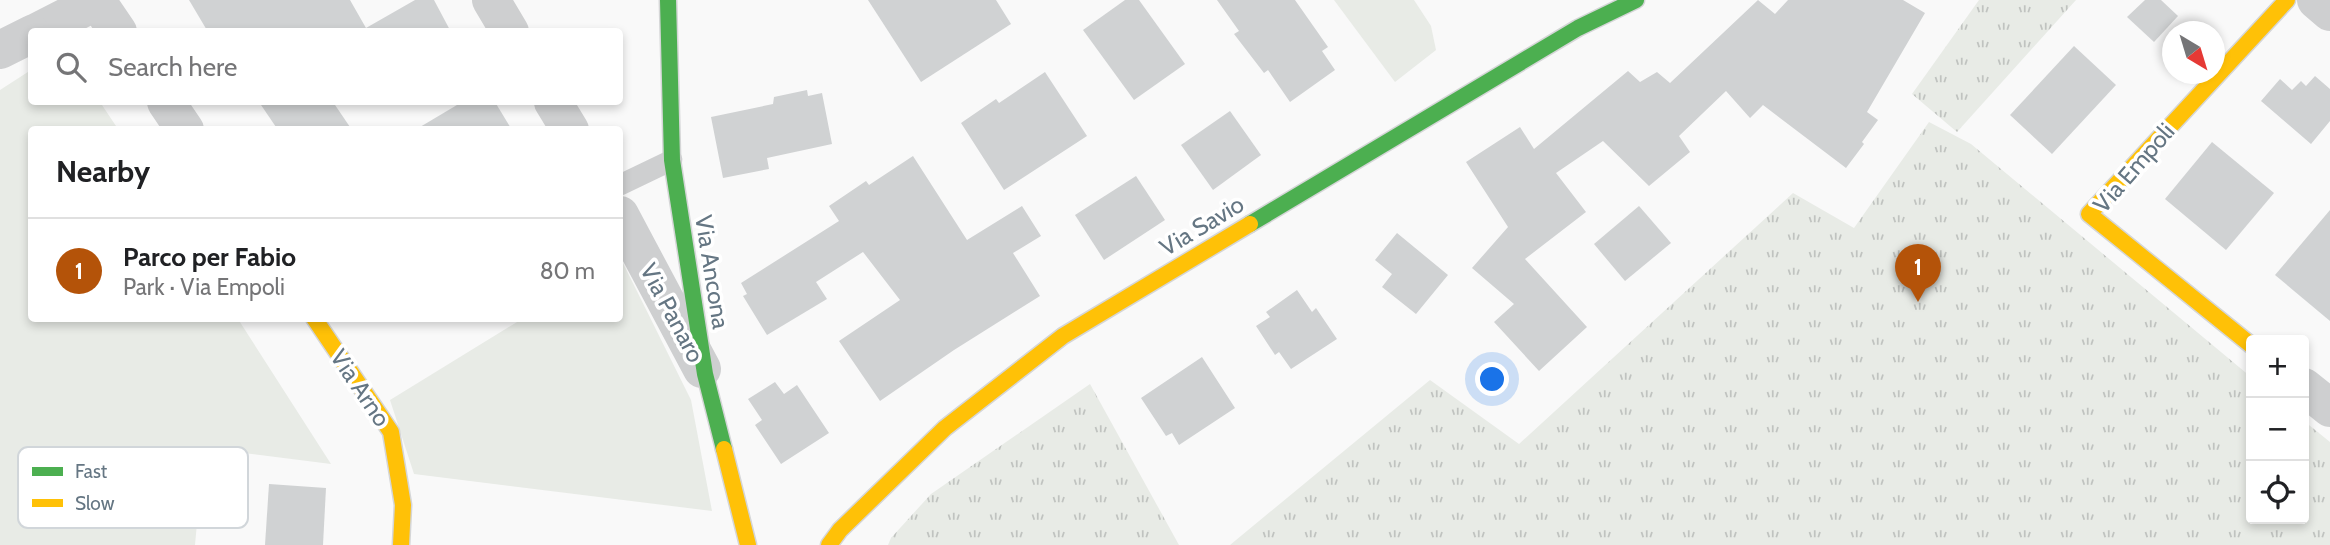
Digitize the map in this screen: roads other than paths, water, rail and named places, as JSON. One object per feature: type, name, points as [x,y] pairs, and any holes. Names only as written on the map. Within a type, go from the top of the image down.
[{"type":"street","points":[[491,0],[508,28]]},
{"type":"street","name":"Via Ancona","points":[[668,0],[672,160],[705,374],[748,545]]},
{"type":"street","name":"Via Savio","points":[[830,545],[840,530],[945,428],[1063,336],[1578,28],[1636,0]]},
{"type":"street","name":"Via Empoli","points":[[2246,341],[2089,214],[2287,0]]},
{"type":"street","points":[[2316,0],[2330,12]]},
{"type":"street","points":[[54,28],[107,16]]},
{"type":"street","points":[[0,50],[28,36]]},
{"type":"street","points":[[168,105],[182,126]]},
{"type":"street","points":[[555,105],[568,126]]},
{"type":"street","name":"Via Panaro","points":[[623,221],[705,374]]},
{"type":"street","name":"Via Arno","points":[[317,322],[391,432],[403,505],[401,545]]},
{"type":"street","points":[[2309,391],[2330,408]]},
{"type":"lane","points":[[623,184],[672,160]]},
{"type":"place","name":"Parco per Fabio","points":[[1918,302]]}]
